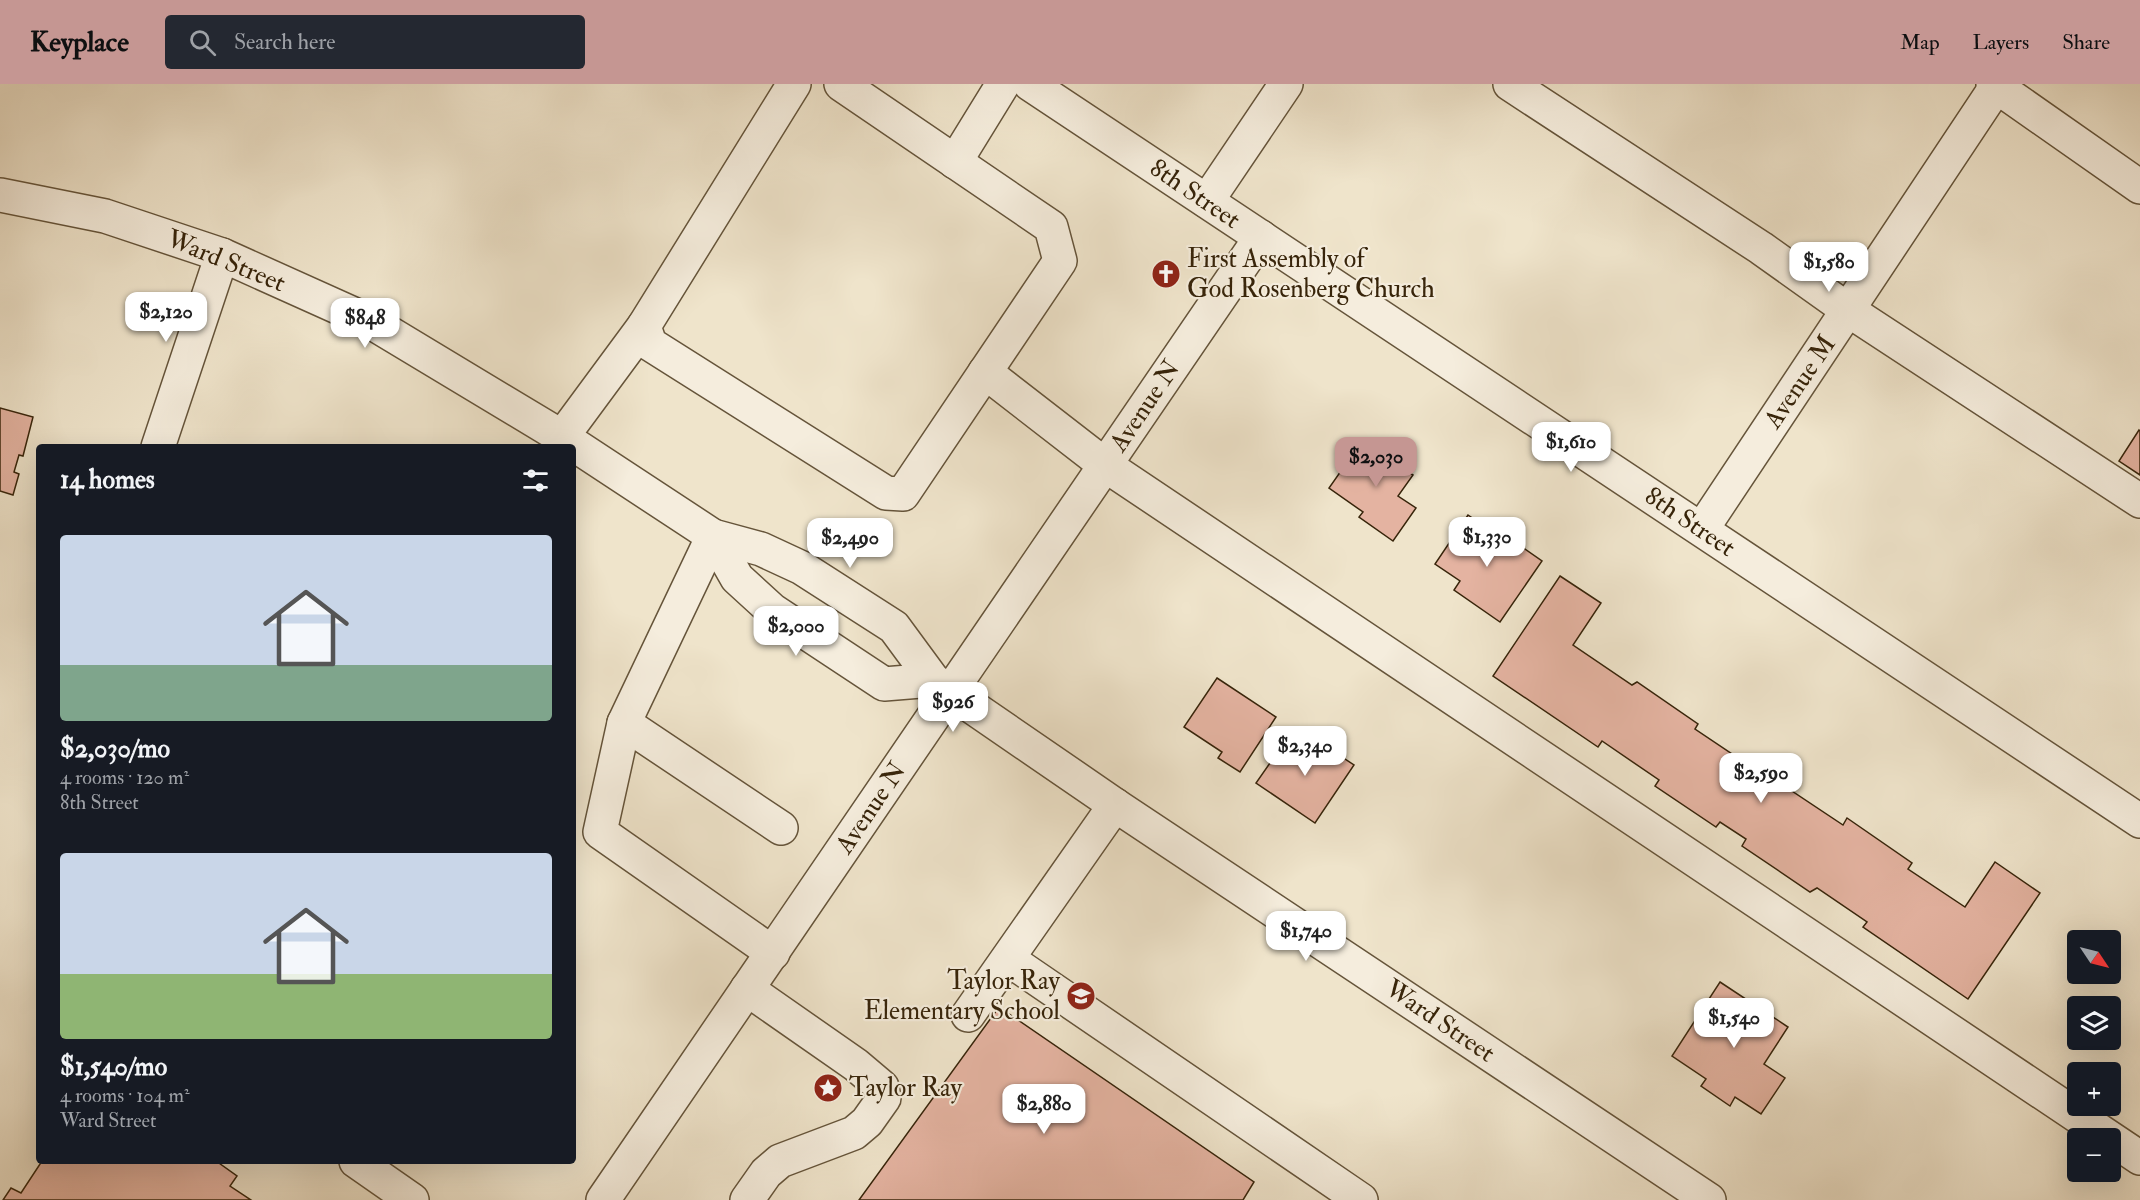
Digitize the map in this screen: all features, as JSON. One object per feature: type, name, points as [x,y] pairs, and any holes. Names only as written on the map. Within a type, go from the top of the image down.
[{"type":"street","points":[[562,437],[644,326],[794,84]]},
{"type":"street","points":[[644,326],[650,345],[886,493],[903,494],[1060,261],[1051,227],[841,84]]},
{"type":"street","points":[[955,162],[1004,84]]},
{"type":"street","name":"8th Street","points":[[1030,84],[2140,821]]},
{"type":"street","points":[[1207,201],[1286,84]]},
{"type":"street","points":[[1510,84],[1752,242],[1848,310],[2140,501]]},
{"type":"street","points":[[1996,85],[2140,187]]},
{"type":"street","name":"Avenue M","points":[[1701,530],[1996,85]]},
{"type":"street","name":"Ward Street","points":[[0,195],[105,216],[222,255],[371,322],[573,444]]},
{"type":"street","name":"Avenue N","points":[[603,1200],[772,953],[941,686],[1105,465],[1261,237]]},
{"type":"street","points":[[159,444],[222,255]]},
{"type":"street","points":[[985,372],[1105,465],[2140,1158]]},
{"type":"street","name":"Ward Street","points":[[576,446],[713,536],[761,549],[802,568],[894,627],[941,686],[1115,805],[1709,1200]]},
{"type":"street","points":[[713,536],[624,723],[600,832],[772,953]]},
{"type":"street","name":"Ward Street","points":[[713,536],[737,578],[772,610],[865,672],[884,684],[941,686]]},
{"type":"street","points":[[624,723],[781,828]]},
{"type":"street","points":[[968,1015],[1115,805]]},
{"type":"street","points":[[1008,959],[1361,1200]]},
{"type":"street","points":[[747,989],[856,1065],[882,1087],[884,1098],[867,1122],[854,1132],[780,1161],[766,1173],[747,1200]]},
{"type":"street","points":[[360,1164],[412,1200]]},
{"type":"building","points":[[0,408],[33,417],[23,456],[19,455],[14,472],[19,474],[13,495],[0,491]]},
{"type":"building","points":[[2140,431],[2140,475],[2119,461]]},
{"type":"building","points":[[1362,441],[1377,451],[1381,445],[1407,463],[1402,468],[1413,475],[1398,496],[1416,508],[1393,541],[1359,517],[1363,512],[1329,488]]},
{"type":"building","points":[[1468,515],[1520,550],[1522,547],[1542,561],[1500,622],[1454,590],[1460,581],[1435,564]]},
{"type":"building","points":[[1560,576],[1601,603],[1573,645],[1632,685],[1637,682],[1698,724],[1695,729],[1753,768],[1759,760],[1793,783],[1789,789],[1843,825],[1847,818],[1912,863],[1908,869],[1965,907],[1995,862],[2040,893],[1968,999],[1863,927],[1867,922],[1817,888],[1810,892],[1742,846],[1746,839],[1720,822],[1716,827],[1655,786],[1659,780],[1602,741],[1598,747],[1493,676]]},
{"type":"building","points":[[1217,678],[1276,717],[1240,772],[1218,758],[1222,752],[1184,727]]},
{"type":"building","points":[[1291,733],[1328,758],[1333,751],[1354,765],[1315,823],[1256,783]]},
{"type":"building","points":[[1720,982],[1788,1027],[1764,1064],[1785,1078],[1761,1114],[1735,1097],[1730,1106],[1701,1086],[1706,1079],[1672,1056]]},
{"type":"building","points":[[999,1007],[1254,1182],[1243,1200],[859,1200]]},
{"type":"building","points":[[40,1164],[220,1164],[237,1176],[230,1186],[251,1200],[3,1200],[11,1188],[21,1193]]},
{"type":"place","name":"First Assembly of God Rosenberg Church","points":[[1166,274]]},
{"type":"place","name":"Taylor Ray Elementary School","points":[[1081,996]]},
{"type":"place","name":"Taylor Ray","points":[[828,1088]]}]
